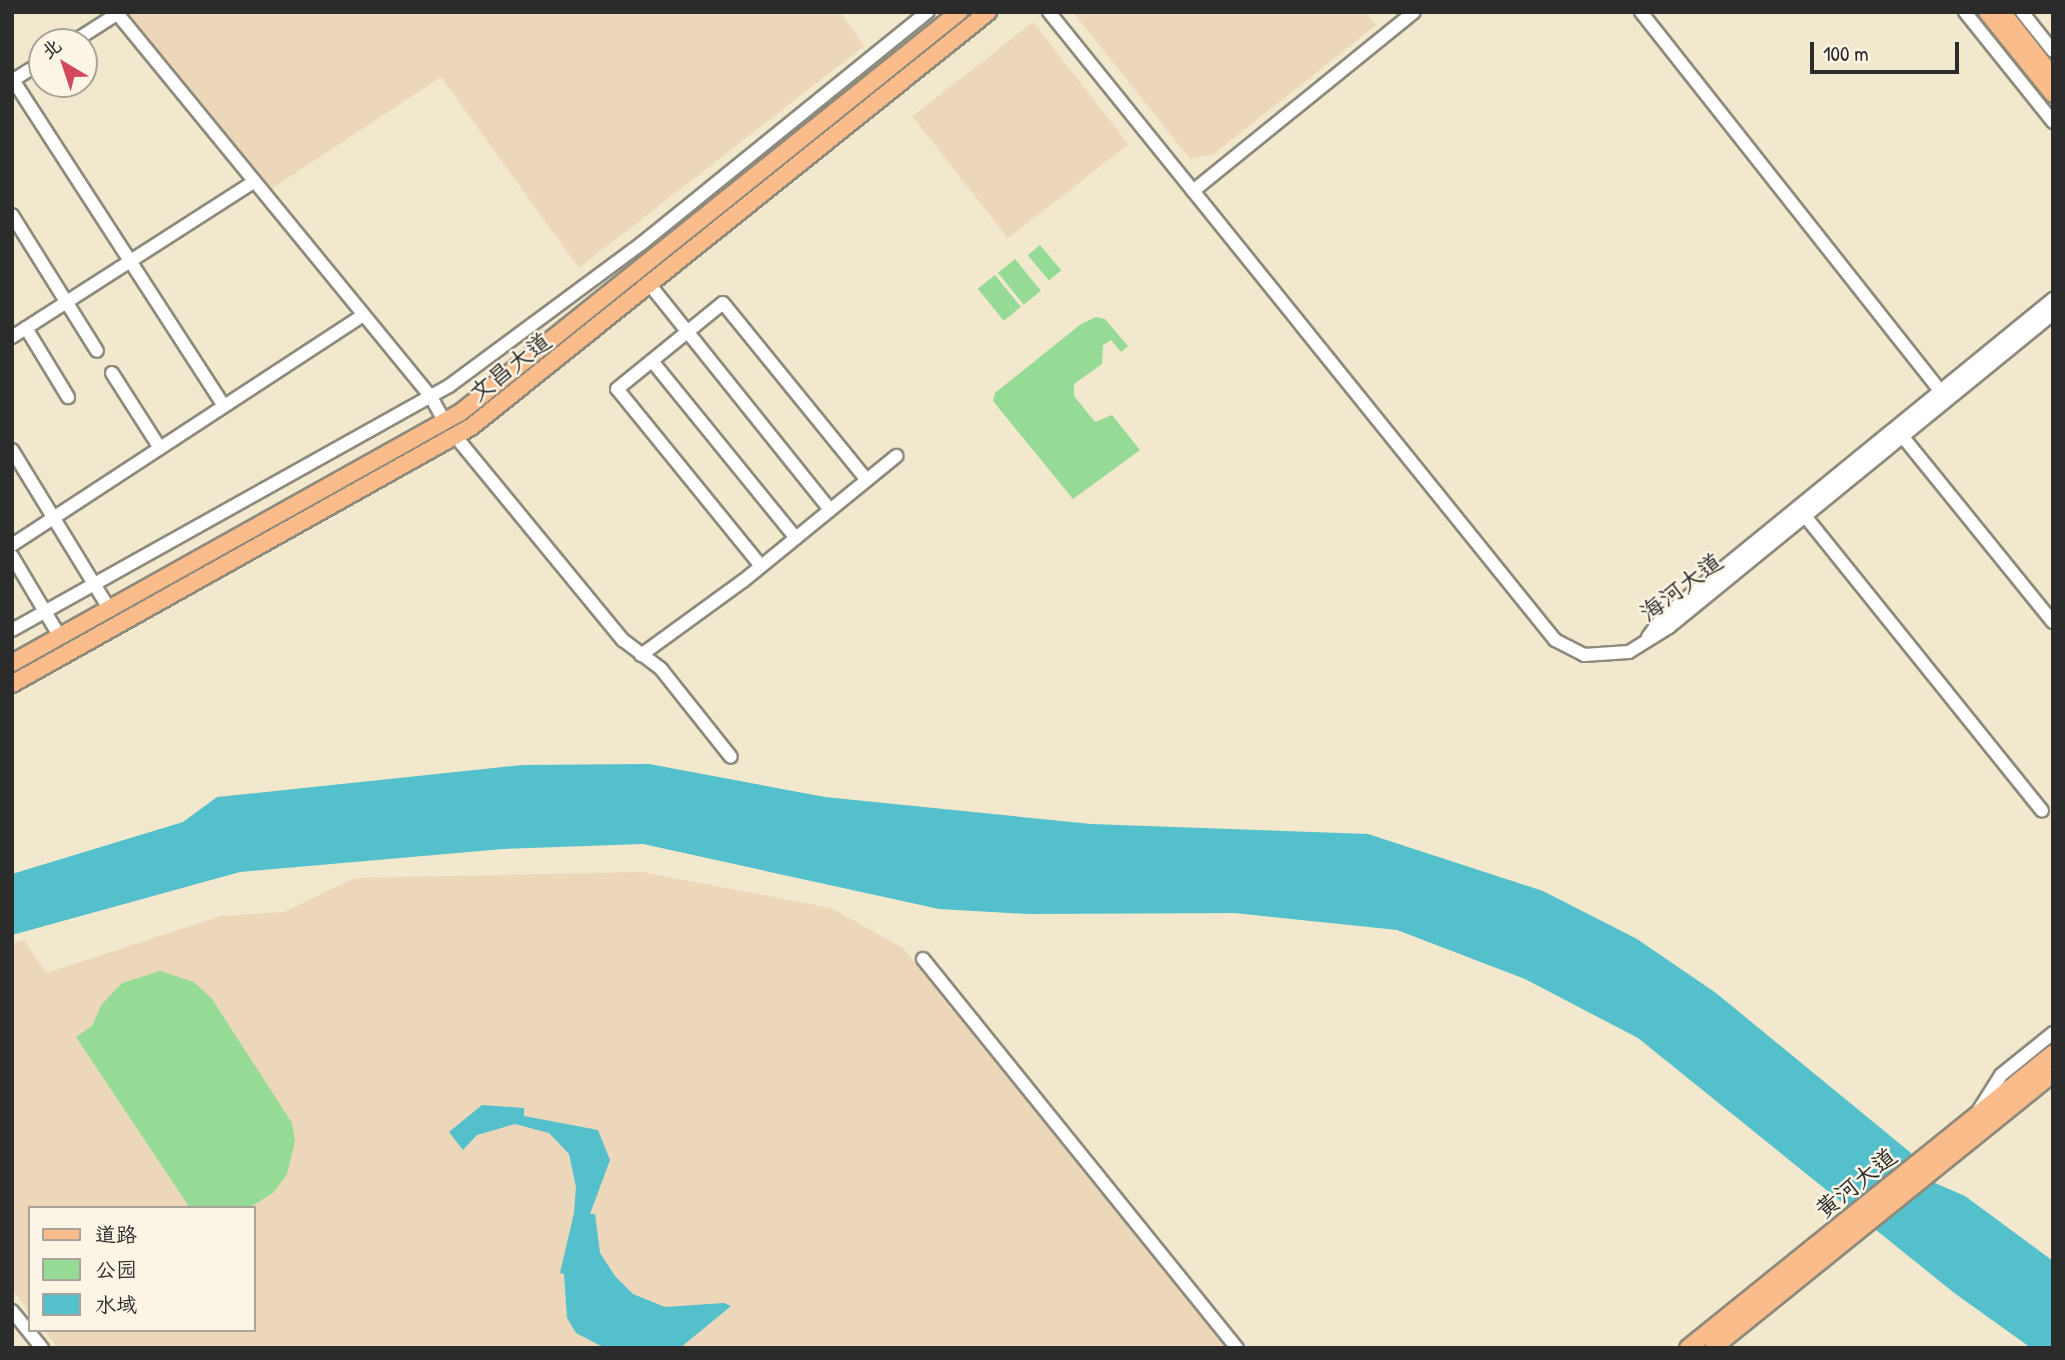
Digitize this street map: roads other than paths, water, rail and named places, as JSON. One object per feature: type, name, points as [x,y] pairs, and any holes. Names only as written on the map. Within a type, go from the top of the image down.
[{"type":"main road","name":"文昌大道","points":[[12,663],[445,422],[959,12]]},
{"type":"main road","name":"文昌大道","points":[[12,684],[456,437],[650,285],[988,12]]},
{"type":"main road","points":[[1987,12],[2053,94]]},
{"type":"main road","points":[[2002,12],[2053,76]]},
{"type":"main road","name":"黄河大道","points":[[1930,1163],[1975,1117],[2053,1054]]},
{"type":"main road","name":"黄河大道","points":[[1688,1348],[1858,1221],[1930,1163],[2053,1074]]},
{"type":"main road","name":"黄河大道","points":[[1713,1348],[1858,1221]]},
{"type":"street","points":[[12,630],[431,397],[640,244],[928,12]]},
{"type":"street","points":[[1049,12],[1555,640],[1599,657],[1629,652],[1646,640]]},
{"type":"street","points":[[1193,191],[1414,12]]},
{"type":"street","points":[[1641,12],[1940,391]]},
{"type":"street","points":[[1965,12],[2053,122]]},
{"type":"street","points":[[2022,12],[2053,51]]},
{"type":"street","points":[[94,28],[116,13],[431,397],[445,422]]},
{"type":"street","points":[[28,71],[13,80],[224,406]]},
{"type":"street","points":[[19,332],[253,182]]},
{"type":"street","points":[[12,215],[97,351]]},
{"type":"street","points":[[650,285],[830,510]]},
{"type":"street","name":"海河大道","points":[[1646,640],[1662,618],[2053,299]]},
{"type":"street","points":[[761,566],[617,389],[687,332],[723,303],[867,480]]},
{"type":"street","name":"海河大道","points":[[1646,640],[1670,627],[2053,314]]},
{"type":"street","points":[[12,545],[363,315]]},
{"type":"street","points":[[12,320],[68,397]]},
{"type":"street","points":[[652,361],[796,538]]},
{"type":"street","points":[[112,373],[160,448]]},
{"type":"street","points":[[456,437],[623,640],[661,668],[731,757]]},
{"type":"street","points":[[1903,437],[2053,622]]},
{"type":"street","points":[[12,450],[97,584],[110,610]]},
{"type":"street","points":[[641,654],[761,566],[896,456]]},
{"type":"street","points":[[1805,516],[2042,811]]},
{"type":"street","points":[[12,556],[60,637]]},
{"type":"street","points":[[923,959],[1237,1348]]},
{"type":"street","points":[[1975,1117],[1995,1081],[2053,1033]]},
{"type":"street","points":[[12,1311],[28,1331]]},
{"type":"street","points":[[29,1332],[42,1348]]},
{"type":"water","points":[[649,764],[825,797],[1091,824],[1368,834],[1543,891],[1637,939],[1716,993],[1911,1153],[1935,1183],[1965,1196],[2053,1261],[2053,1348],[2031,1348],[1953,1292],[1638,1038],[1525,979],[1397,930],[1235,913],[1029,914],[939,909],[643,844],[503,849],[240,872],[12,935],[12,874],[183,822],[217,797],[523,765]]},
{"type":"water","points":[[482,1105],[524,1108],[524,1116],[598,1130],[610,1160],[590,1214],[595,1214],[600,1253],[615,1276],[633,1294],[665,1307],[724,1303],[731,1306],[680,1348],[605,1348],[576,1333],[567,1318],[564,1274],[560,1273],[574,1213],[576,1187],[569,1154],[549,1133],[515,1124],[477,1135],[463,1150],[449,1132]]}]
